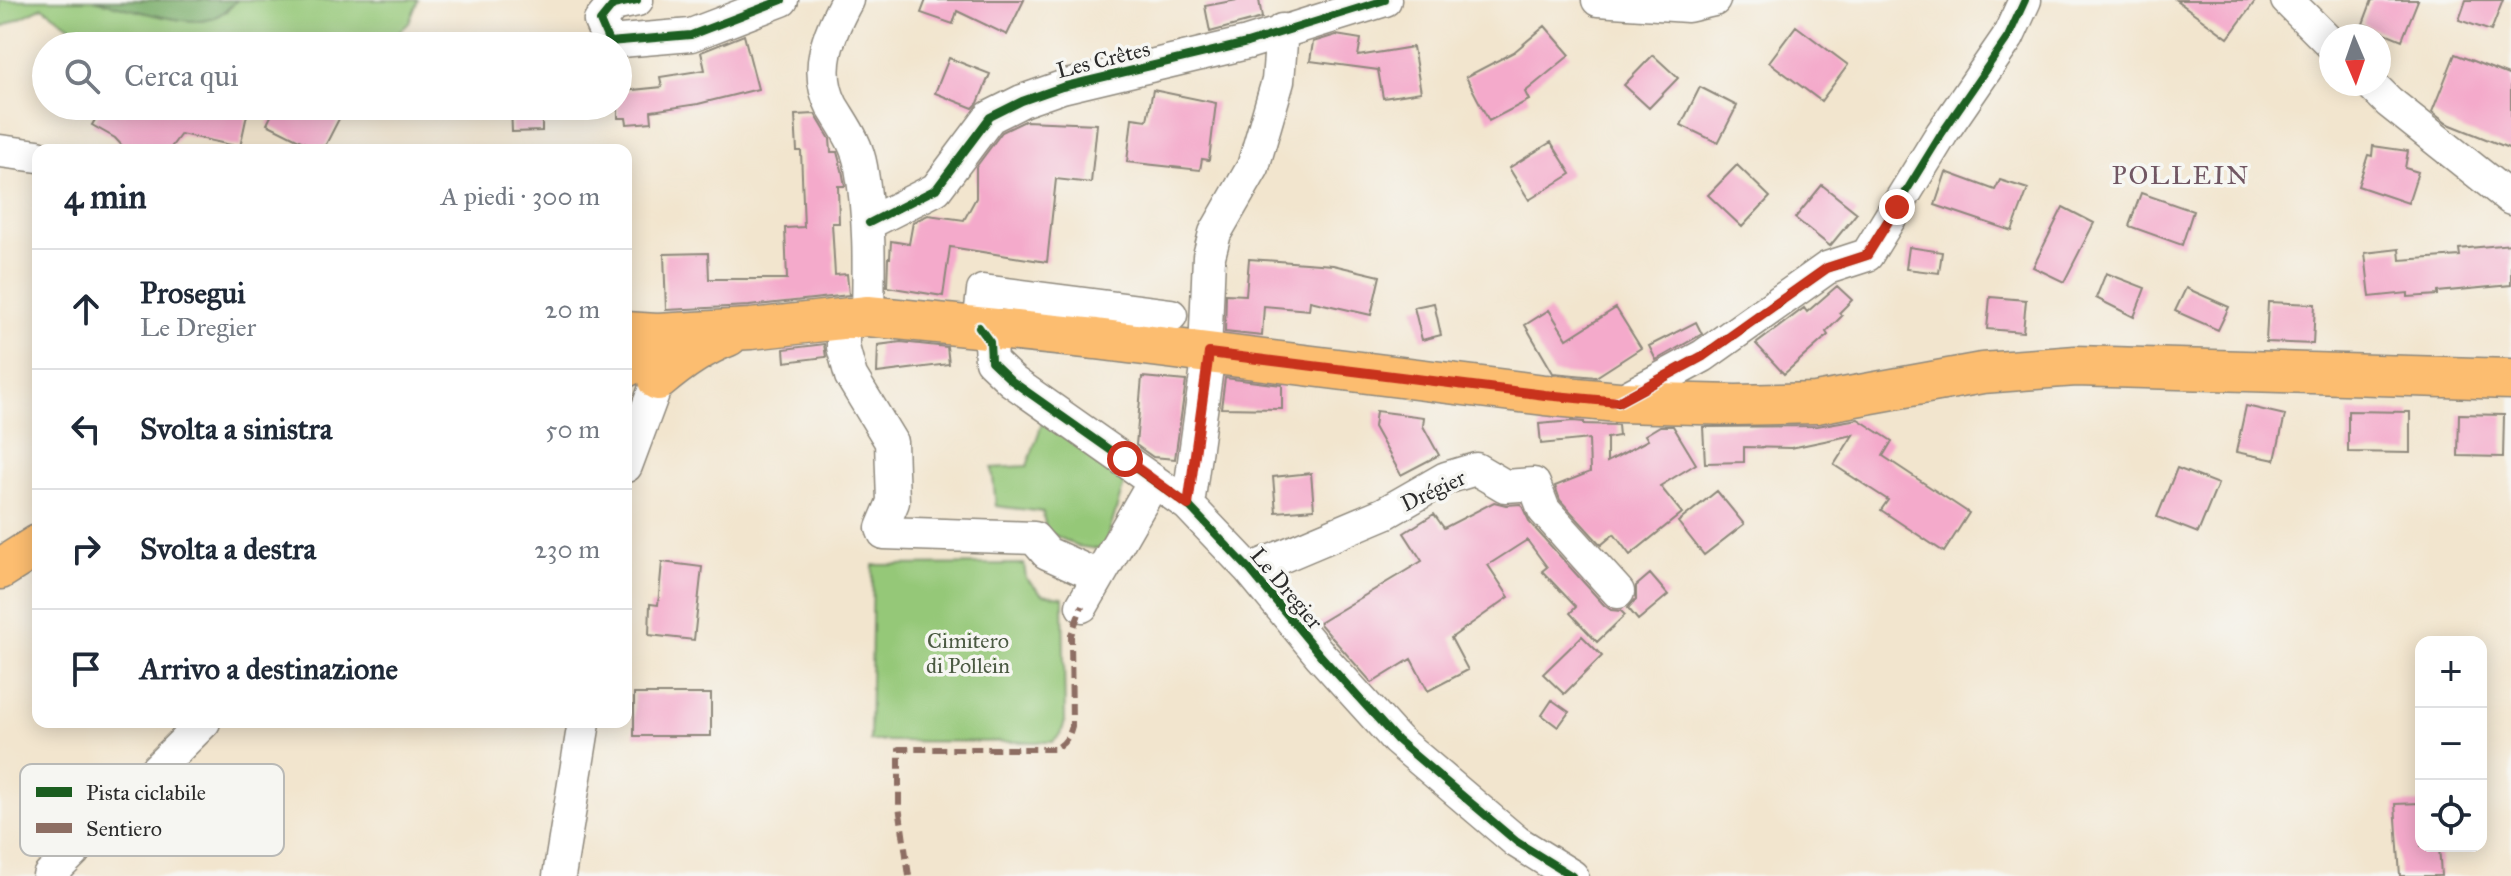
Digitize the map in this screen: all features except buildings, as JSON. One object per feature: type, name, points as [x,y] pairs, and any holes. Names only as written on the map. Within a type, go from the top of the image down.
[{"type":"main road","points":[[639,348],[751,329],[856,316],[979,327],[1097,323],[1207,353],[1545,395],[1618,402],[1736,405],[1816,403],[1982,373],[2076,366],[2511,379]]},
{"type":"main road","points":[[0,569],[32,549]]},
{"type":"street","points":[[605,32],[600,21],[613,5],[637,0]]},
{"type":"street","points":[[632,40],[691,35],[782,0]]},
{"type":"street","points":[[847,0],[829,37],[823,63],[812,87],[830,102],[853,140],[861,163],[869,223],[856,316],[843,347],[851,376],[891,442],[893,502],[882,528],[884,533],[1034,538],[1047,553],[1098,576]]},
{"type":"street","name":"Les Crêtes","points":[[869,223],[936,189],[990,117],[1022,101],[1062,87],[1247,43],[1385,0]]},
{"type":"street","points":[[1598,0],[1688,6],[1714,0]]},
{"type":"street","points":[[1618,402],[1703,356],[1827,268],[1867,255],[1942,133],[2008,37],[2025,0]]},
{"type":"street","points":[[2287,0],[2319,32]]},
{"type":"street","points":[[1188,505],[1207,353],[1209,256],[1215,233],[1253,167],[1278,81],[1282,30]]},
{"type":"street","points":[[2383,96],[2511,199]]},
{"type":"street","points":[[0,151],[32,155]]},
{"type":"street","points":[[1097,323],[1171,315]]},
{"type":"street","name":"Le Dregier","points":[[979,327],[990,342],[991,361],[1012,381],[1188,505],[1250,570],[1321,656],[1397,740],[1517,842],[1572,876]]},
{"type":"street","points":[[632,412],[639,348]]},
{"type":"street","name":"Drégier","points":[[1250,570],[1385,513],[1446,478],[1476,469],[1505,486],[1534,484],[1544,510],[1618,592]]},
{"type":"street","points":[[1082,606],[1154,481]]},
{"type":"street","points":[[162,764],[198,728]]},
{"type":"street","points":[[559,876],[583,728]]},
{"type":"street","points":[[49,876],[69,856]]},
{"type":"green space","points":[[0,0],[94,0],[139,10],[226,12],[237,0],[418,0],[409,23],[399,32],[78,32],[43,7],[0,28]]},
{"type":"green space","points":[[94,0],[237,0],[211,19],[188,21]]},
{"type":"green space","points":[[1044,418],[1108,463],[1124,484],[1104,550],[1076,546],[1046,531],[1043,512],[996,506],[992,468],[1027,466]]},
{"type":"green space","name":"Cimitero di Pollein","points":[[1024,564],[1026,578],[1042,594],[1063,597],[1065,721],[1061,734],[1053,742],[870,741],[873,565]]},
{"type":"marked path","points":[[909,876],[899,806],[899,749],[1054,749],[1061,745],[1072,726],[1071,635],[1082,606]]},
{"type":"cycle path","points":[[605,32],[600,21],[613,5],[637,0]]},
{"type":"cycle path","points":[[632,40],[691,35],[782,0]]},
{"type":"cycle path","points":[[869,223],[936,189],[990,117],[1022,101],[1062,87],[1247,43],[1385,0]]},
{"type":"cycle path","points":[[1618,402],[1703,356],[1827,268],[1867,255],[1942,133],[2008,37],[2025,0]]},
{"type":"cycle path","points":[[979,327],[990,342],[991,361],[1012,381],[1188,505],[1250,570],[1321,656],[1397,740],[1517,842],[1572,876]]},
{"type":"district","name":"POLLEIN","points":[[2181,175]]},
{"type":"route","points":[[1125,459],[1188,505],[1209,353],[1618,402],[1703,356],[1827,268],[1867,255],[1897,207]]}]
